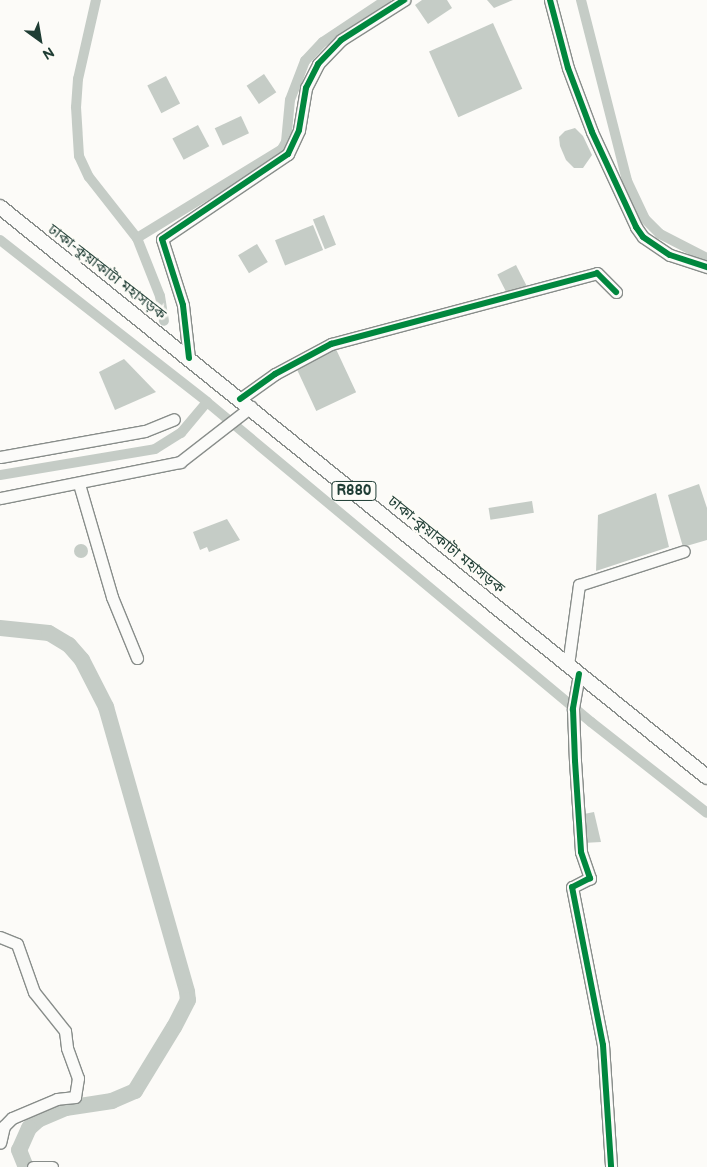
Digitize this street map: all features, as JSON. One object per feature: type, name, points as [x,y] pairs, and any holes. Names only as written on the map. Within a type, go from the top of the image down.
[{"type":"main road","name":"ঢাকা-কুয়াকাটা মহাসড়ক","points":[[0,207],[246,403],[707,777]]},
{"type":"street","points":[[189,358],[183,305],[162,239],[288,154],[299,130],[306,88],[318,64],[341,40],[404,0]]},
{"type":"street","points":[[550,0],[568,68],[592,132],[636,227],[643,237],[670,255],[707,268]]},
{"type":"street","points":[[0,498],[79,484],[180,462],[246,403],[275,374],[331,344],[597,273],[616,292]]},
{"type":"street","points":[[0,457],[145,431],[174,419]]},
{"type":"street","points":[[79,484],[112,596],[138,658]]},
{"type":"street","points":[[611,1167],[603,1045],[572,886],[590,878],[581,852],[573,709],[573,670],[579,585],[684,551]]},
{"type":"street","points":[[0,937],[18,944],[34,992],[65,1031],[67,1048],[78,1078],[75,1097],[57,1099],[12,1118],[4,1126],[0,1143]]},
{"type":"street","points":[[33,1167],[52,1167]]},
{"type":"shaded area","points":[[422,0],[447,0],[452,8],[428,24],[415,5]]},
{"type":"shaded area","points":[[487,0],[513,0],[494,8]]},
{"type":"shaded area","points":[[493,23],[522,89],[458,117],[429,51]]},
{"type":"shaded area","points":[[264,74],[276,92],[259,104],[247,86]]},
{"type":"shaded area","points":[[166,76],[180,104],[161,113],[147,86]]},
{"type":"shaded area","points":[[241,116],[249,133],[223,145],[215,128]]},
{"type":"shaded area","points":[[198,125],[209,146],[184,160],[172,139]]},
{"type":"shaded area","points":[[575,128],[583,136],[592,155],[583,168],[574,168],[566,160],[560,146],[559,137],[565,131]]},
{"type":"shaded area","points":[[324,215],[336,245],[325,249],[313,219]]},
{"type":"shaded area","points":[[313,225],[323,250],[285,265],[275,240]]},
{"type":"shaded area","points":[[257,244],[268,262],[249,273],[238,255]]},
{"type":"shaded area","points":[[516,265],[527,287],[509,297],[497,275]]},
{"type":"shaded area","points":[[335,347],[356,392],[316,411],[295,366]]},
{"type":"shaded area","points":[[124,359],[156,392],[115,410],[99,372]]},
{"type":"shaded area","points":[[699,484],[707,508],[707,540],[683,547],[668,495]]},
{"type":"shaded area","points":[[656,493],[669,547],[596,571],[598,515]]},
{"type":"shaded area","points":[[532,501],[534,513],[490,520],[489,508]]},
{"type":"shaded area","points":[[227,519],[240,540],[209,552],[207,547],[200,550],[193,532]]},
{"type":"shaded area","points":[[78,544],[84,544],[88,551],[84,558],[78,558],[74,554],[74,548]]},
{"type":"shaded area","points":[[594,812],[601,842],[583,843],[579,815]]},
{"type":"waterway","points":[[96,0],[78,79],[76,107],[79,156],[89,177],[137,238],[160,296],[164,321]]},
{"type":"waterway","points":[[137,238],[282,149],[286,142],[290,100],[305,61],[323,42],[386,0]]},
{"type":"waterway","points":[[581,0],[627,181],[645,219],[660,234],[707,258]]},
{"type":"waterway","points":[[0,240],[207,402],[591,722],[707,813]]},
{"type":"waterway","points":[[0,475],[155,449],[181,433],[207,402]]},
{"type":"waterway","points":[[0,628],[49,633],[69,645],[82,660],[106,707],[188,1000],[135,1091],[112,1101],[66,1108],[38,1120],[29,1128],[19,1150],[26,1167]]},
{"type":"cycle path","points":[[189,358],[183,305],[162,239],[288,154],[299,130],[306,88],[318,64],[341,40],[404,0]]},
{"type":"cycle path","points":[[550,0],[568,68],[592,132],[636,227],[643,237],[670,255],[707,267]]},
{"type":"cycle path","points":[[240,399],[275,374],[331,344],[597,273],[616,292]]},
{"type":"cycle path","points":[[579,674],[573,709],[575,761],[581,852],[590,878],[572,887],[603,1045],[611,1167]]}]
